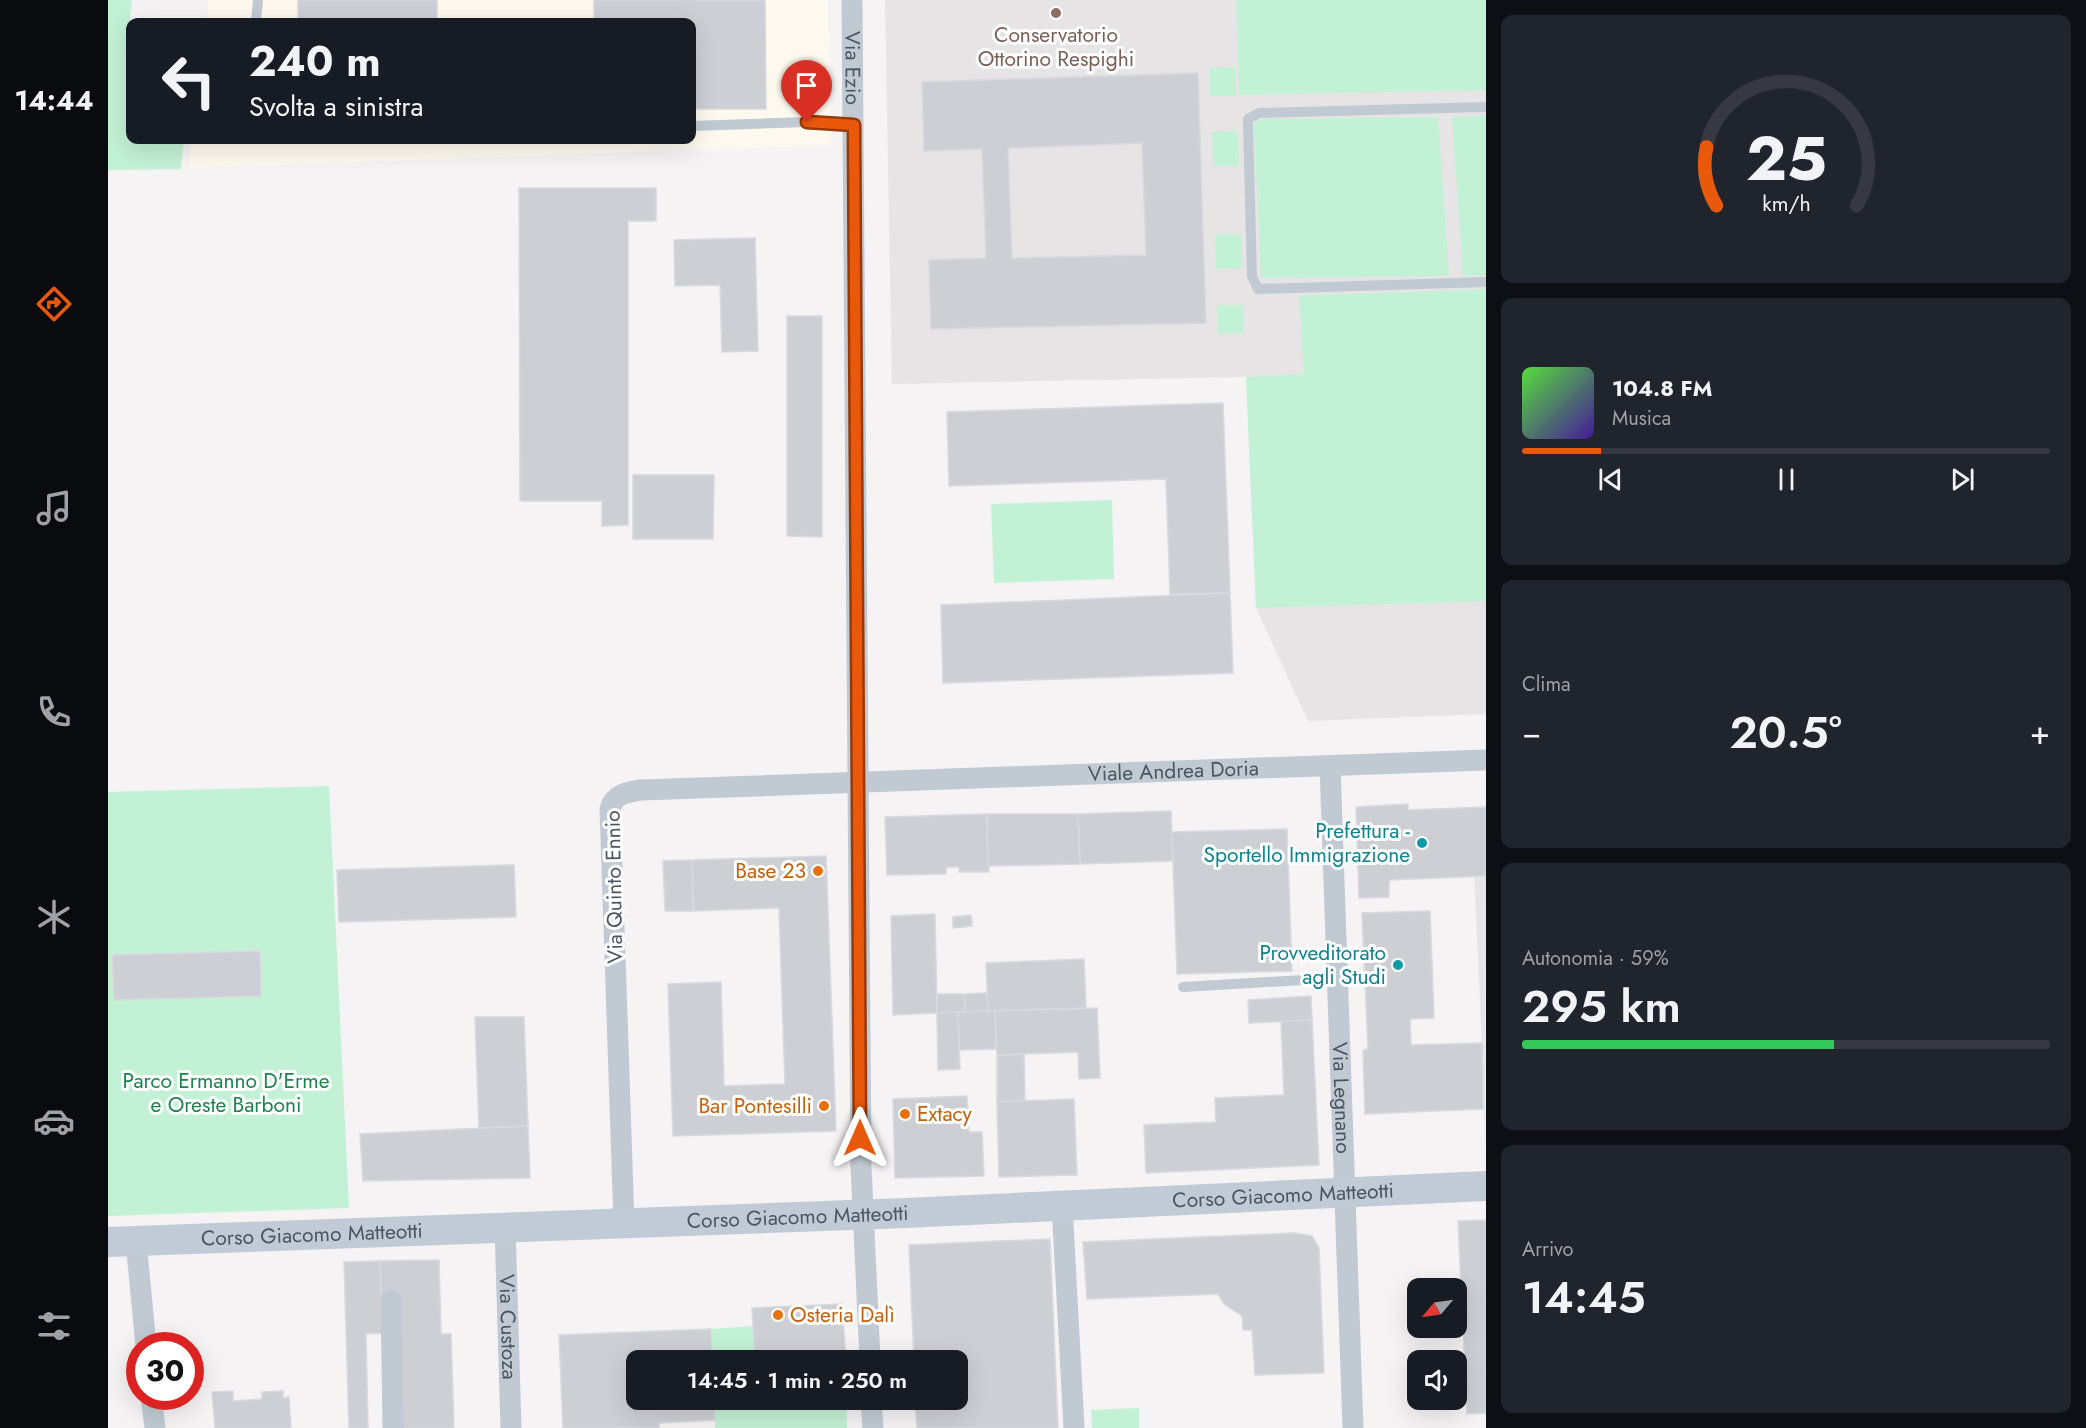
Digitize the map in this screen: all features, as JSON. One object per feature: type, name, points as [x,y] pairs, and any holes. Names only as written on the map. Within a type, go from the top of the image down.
[{"type":"main road","name":"Corso Giacomo Matteotti","points":[[122,1241],[861,1214],[1486,1186]]},
{"type":"street","name":"Via Ezio","points":[[852,0],[861,1214],[869,1350]]},
{"type":"street","name":"Viale Andrea Doria","points":[[859,781],[1486,760]]},
{"type":"street","name":"Via Legnano","points":[[1330,766],[1353,1428]]},
{"type":"street","name":"Via Quinto Ennio","points":[[624,1223],[610,809],[612,801],[619,795],[641,790],[859,781]]},
{"type":"street","points":[[1062,1204],[1074,1428]]},
{"type":"street","name":"Via Custoza","points":[[505,1227],[511,1428]]},
{"type":"street","points":[[122,1241],[143,1332]]},
{"type":"street","points":[[391,1300],[393,1428]]},
{"type":"street","points":[[152,1410],[154,1428]]},
{"type":"street","points":[[872,1410],[873,1428]]},
{"type":"lane","points":[[256,18],[258,0]]},
{"type":"lane","points":[[1486,107],[1259,113],[1248,119],[1248,124],[1252,276],[1258,289],[1486,282]]},
{"type":"lane","points":[[696,126],[807,122],[854,125]]},
{"type":"lane","points":[[1183,987],[1337,978]]},
{"type":"shaded area","points":[[209,0],[828,0],[831,145],[189,168],[192,144],[696,144],[696,18],[207,18]]},
{"type":"shaded area","points":[[885,0],[1486,0],[1486,714],[1308,721],[1256,608],[1246,377],[892,384]]},
{"type":"shaded area","points":[[1474,876],[1486,876],[1485,1156],[1482,1043]]},
{"type":"green space","points":[[108,0],[132,0],[130,18],[126,18],[126,144],[184,144],[181,169],[108,170]]},
{"type":"green space","points":[[1236,0],[1486,0],[1486,90],[1239,95]]},
{"type":"green space","points":[[1235,67],[1236,96],[1210,96],[1210,68]]},
{"type":"green space","points":[[1486,116],[1486,275],[1463,276],[1452,117]]},
{"type":"green space","points":[[1438,117],[1449,276],[1261,278],[1254,126],[1256,121],[1262,119]]},
{"type":"green space","points":[[1238,131],[1239,166],[1213,166],[1212,132]]},
{"type":"green space","points":[[1215,234],[1241,234],[1242,268],[1216,269]]},
{"type":"green space","points":[[1486,289],[1486,601],[1256,608],[1246,377],[1304,374],[1299,296]]},
{"type":"green space","points":[[1217,305],[1243,305],[1243,333],[1218,334]]},
{"type":"green space","points":[[1112,500],[1114,579],[994,583],[991,504]]},
{"type":"green space","name":"Parco Ermanno D'Erme e Oreste Barboni","points":[[329,786],[349,1208],[108,1216],[108,792]]},
{"type":"green space","points":[[753,1326],[754,1350],[712,1350],[711,1329]]},
{"type":"green space","points":[[1139,1408],[1139,1428],[1092,1428],[1091,1410]]},
{"type":"green space","points":[[714,1410],[847,1410],[847,1428],[715,1428]]},
{"type":"building","points":[[298,0],[437,0],[437,18],[298,18]]},
{"type":"building","points":[[594,0],[765,0],[766,109],[696,109],[696,18],[594,18]]},
{"type":"building","points":[[1198,73],[1206,323],[931,329],[929,260],[986,258],[982,149],[924,151],[922,82]],"holes":[[[1142,143],[1146,255],[1012,258],[1008,148]]]},
{"type":"building","points":[[519,188],[656,188],[656,221],[628,221],[628,525],[602,526],[602,501],[520,501]]},
{"type":"building","points":[[755,238],[758,351],[722,352],[720,285],[675,286],[674,240]]},
{"type":"building","points":[[787,316],[822,316],[822,537],[787,536]]},
{"type":"building","points":[[1223,403],[1230,593],[1170,594],[1166,479],[949,486],[947,412]]},
{"type":"building","points":[[633,475],[714,475],[713,539],[633,539]]},
{"type":"building","points":[[1230,593],[1233,673],[943,683],[941,605]]},
{"type":"building","name":"Prefettura - Sportello Immigrazione","points":[[1408,804],[1408,810],[1486,807],[1486,876],[1389,880],[1389,897],[1359,898],[1356,807]]},
{"type":"building","points":[[1171,811],[1173,861],[1080,864],[1078,814]]},
{"type":"building","points":[[987,814],[989,872],[959,872],[959,867],[946,867],[946,874],[887,875],[885,817]]},
{"type":"building","points":[[987,814],[1078,814],[1080,864],[988,866]]},
{"type":"building","points":[[1287,829],[1292,971],[1177,974],[1172,832]]},
{"type":"building","points":[[826,856],[836,1131],[673,1136],[668,984],[721,982],[724,1086],[785,1084],[779,908],[693,911],[692,860]]},
{"type":"building","points":[[692,860],[693,911],[665,911],[663,861]]},
{"type":"building","points":[[514,865],[516,917],[339,922],[337,870]]},
{"type":"building","name":"Provveditorato agli Studi","points":[[1430,911],[1434,1018],[1410,1019],[1411,1045],[1482,1043],[1483,1109],[1365,1114],[1363,1050],[1368,1049],[1362,913]]},
{"type":"building","points":[[935,914],[937,1013],[893,1015],[891,916]]},
{"type":"building","points":[[971,915],[972,926],[953,928],[953,917]]},
{"type":"building","points":[[260,951],[261,996],[114,1000],[112,955]]},
{"type":"building","points":[[1084,959],[1086,1008],[988,1011],[986,963]]},
{"type":"building","points":[[987,993],[988,1011],[965,1012],[964,994]]},
{"type":"building","points":[[937,994],[964,994],[965,1012],[937,1013]]},
{"type":"building","points":[[1311,996],[1312,1020],[1249,1023],[1248,1000]]},
{"type":"building","points":[[1097,1008],[1100,1078],[1079,1079],[1078,1052],[997,1055],[995,1011]]},
{"type":"building","points":[[995,1011],[996,1049],[959,1050],[958,1012]]},
{"type":"building","points":[[958,1012],[960,1069],[938,1070],[937,1013]]},
{"type":"building","points":[[475,1017],[524,1017],[528,1126],[479,1128]]},
{"type":"building","points":[[1312,1020],[1319,1165],[1146,1173],[1144,1125],[1216,1122],[1215,1098],[1284,1095],[1281,1021]]},
{"type":"building","points":[[1024,1054],[1025,1101],[997,1102],[997,1055]]},
{"type":"building","points":[[967,1096],[969,1132],[982,1132],[984,1176],[895,1178],[893,1099]]},
{"type":"building","points":[[1074,1099],[1077,1175],[999,1177],[997,1102]]},
{"type":"building","points":[[528,1126],[530,1178],[363,1181],[360,1134]]},
{"type":"building","points":[[1486,1220],[1486,1413],[1467,1414],[1467,1350],[1464,1350],[1463,1338],[1467,1338],[1467,1278],[1461,1278],[1458,1221]]},
{"type":"building","points":[[1295,1233],[1312,1236],[1319,1248],[1324,1373],[1255,1375],[1252,1330],[1243,1330],[1242,1316],[1224,1304],[1218,1294],[1087,1299],[1083,1242]]},
{"type":"building","points":[[1050,1239],[1058,1428],[917,1428],[916,1410],[968,1410],[968,1350],[914,1350],[909,1245]]},
{"type":"building","points":[[439,1260],[441,1334],[451,1334],[454,1428],[401,1428],[381,1301],[380,1261]]},
{"type":"building","points":[[380,1261],[382,1333],[366,1334],[368,1428],[349,1428],[344,1262]]},
{"type":"building","points":[[842,1304],[845,1350],[754,1350],[752,1308]]},
{"type":"building","points":[[711,1329],[712,1350],[626,1350],[626,1410],[714,1410],[715,1420],[659,1423],[659,1428],[563,1428],[559,1335]]},
{"type":"building","points":[[233,1391],[233,1401],[262,1399],[262,1392],[283,1391],[283,1398],[289,1397],[291,1428],[215,1428],[212,1392]]},
{"type":"place","name":"Conservatorio Ottorino Respighi","points":[[1056,13]]},
{"type":"place","name":"Prefettura - Sportello Immigrazione","points":[[1422,843]]},
{"type":"place","name":"Base 23","points":[[818,871]]},
{"type":"place","name":"Provveditorato agli Studi","points":[[1398,965]]},
{"type":"place","name":"Bar Pontesilli","points":[[824,1106]]},
{"type":"place","name":"Extacy","points":[[905,1114]]},
{"type":"place","name":"Osteria Dalì","points":[[778,1315]]},
{"type":"route","points":[[807,122],[854,125],[860,1138]]}]
